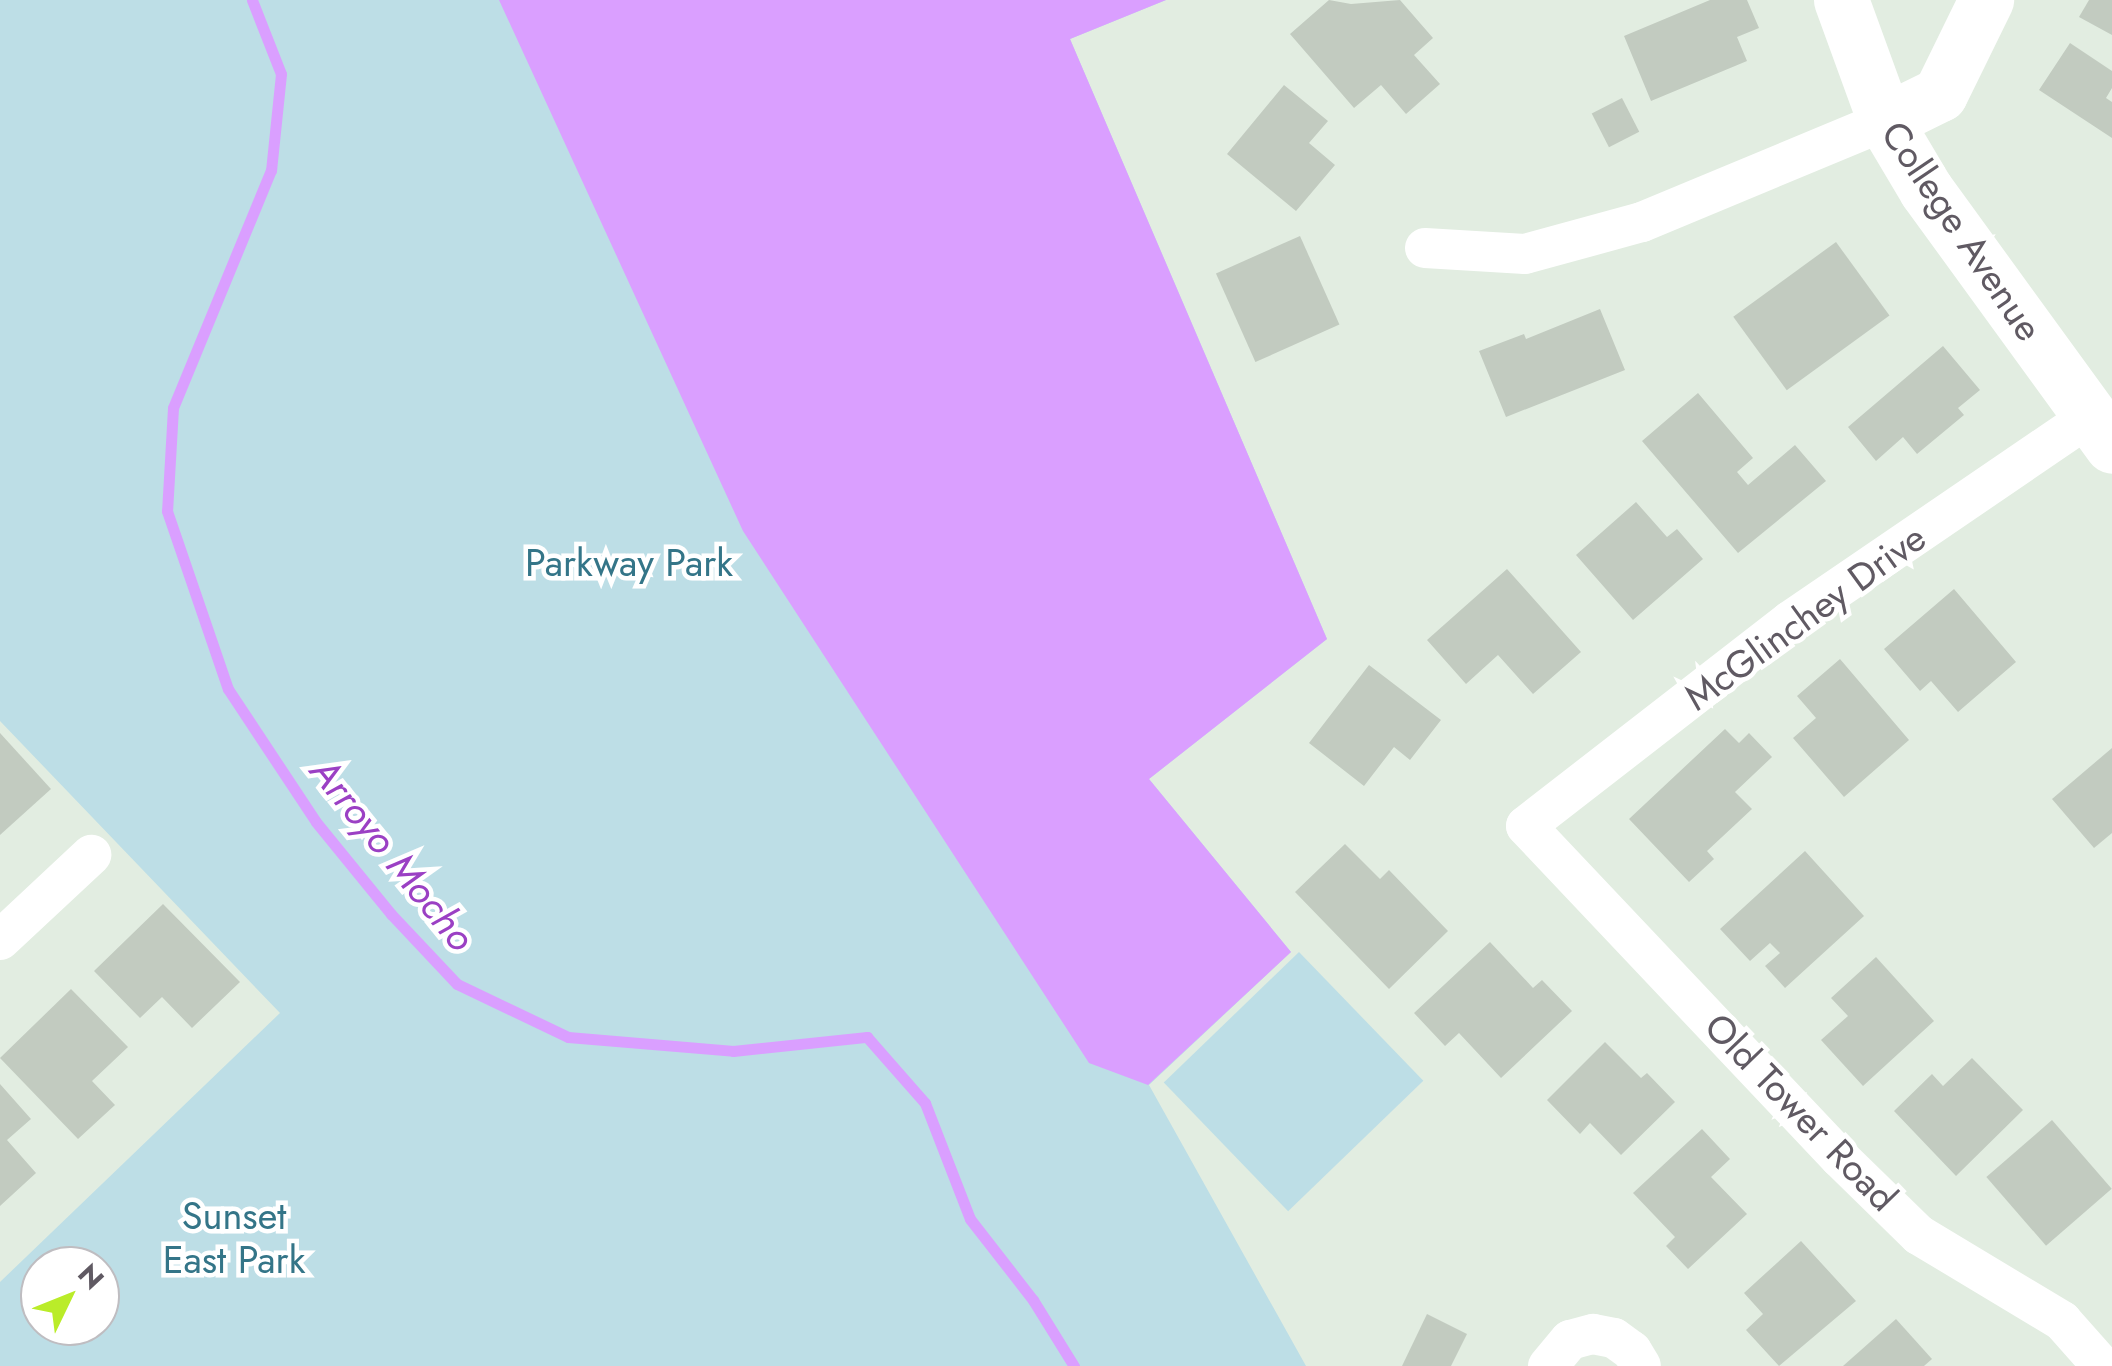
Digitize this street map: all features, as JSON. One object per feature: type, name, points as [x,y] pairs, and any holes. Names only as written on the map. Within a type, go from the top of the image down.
[{"type":"street","name":"College Avenue","points":[[1841,0],[1886,121],[1926,190],[2101,432]]},
{"type":"street","points":[[1425,248],[1525,254],[1642,222],[1886,121],[1940,94],[1986,0]]},
{"type":"street","name":"McGlinchey Drive","points":[[1526,826],[1790,621],[2101,432]]},
{"type":"street","name":"Old Tower Road","points":[[1526,826],[1840,1158],[1919,1234],[2062,1322],[2102,1366]]},
{"type":"street","points":[[0,940],[90,855]]},
{"type":"street","points":[[1548,1366],[1570,1340],[1593,1334],[1614,1338],[1632,1351],[1641,1366]]},
{"type":"green space","name":"Parkway Park","points":[[0,0],[1166,0],[1070,39],[1327,639],[1149,779],[1291,952],[1149,1085],[1306,1366],[0,1366],[0,1282],[20,1263],[20,1346],[120,1346],[120,1246],[37,1246],[280,1013],[0,721]]},
{"type":"green space","points":[[1299,952],[1423,1081],[1288,1211],[1164,1083]]},
{"type":"shaded area","points":[[499,0],[1166,0],[1070,39],[1327,639],[1149,779],[1291,952],[1148,1085],[1089,1063],[743,531]]},
{"type":"building","points":[[1329,0],[1351,4],[1400,0],[1433,38],[1414,55],[1440,84],[1406,114],[1381,85],[1354,108],[1290,34]]},
{"type":"building","points":[[1710,0],[1747,0],[1759,28],[1737,37],[1747,61],[1651,101],[1624,36]]},
{"type":"building","points":[[2089,0],[2112,0],[2112,35],[2079,17]]},
{"type":"building","points":[[2070,43],[2112,71],[2112,88],[2106,98],[2112,102],[2112,138],[2039,90]]},
{"type":"building","points":[[1284,85],[1328,121],[1309,143],[1335,165],[1296,211],[1227,154]]},
{"type":"building","points":[[1622,98],[1639,132],[1609,147],[1592,113]]},
{"type":"building","points":[[1300,236],[1339,325],[1255,362],[1216,273]]},
{"type":"building","points":[[1836,242],[1889,316],[1787,390],[1733,317]]},
{"type":"building","points":[[1600,309],[1625,370],[1506,417],[1479,351],[1524,334],[1526,339]]},
{"type":"building","points":[[1943,346],[1980,390],[1958,408],[1964,415],[1917,454],[1903,437],[1876,461],[1848,427]]},
{"type":"building","points":[[1698,393],[1753,458],[1737,472],[1748,485],[1795,445],[1826,481],[1738,553],[1642,441]]},
{"type":"building","points":[[1636,502],[1667,537],[1677,529],[1703,559],[1633,620],[1576,555]]},
{"type":"building","points":[[1507,569],[1581,652],[1533,694],[1498,655],[1466,684],[1427,640]]},
{"type":"building","points":[[1954,589],[2016,662],[1958,712],[1931,681],[1920,691],[1884,649]]},
{"type":"building","points":[[1840,659],[1909,740],[1844,797],[1793,738],[1816,718],[1797,696]]},
{"type":"building","points":[[1369,665],[1441,720],[1410,760],[1394,747],[1364,786],[1309,743]]},
{"type":"building","points":[[1725,729],[1739,743],[1749,733],[1772,757],[1735,792],[1752,809],[1707,851],[1714,859],[1689,882],[1629,819]]},
{"type":"building","points":[[0,733],[51,789],[0,835]]},
{"type":"building","points":[[2112,748],[2112,833],[2094,848],[2052,799]]},
{"type":"building","points":[[1345,844],[1380,879],[1389,870],[1448,931],[1389,989],[1295,892]]},
{"type":"building","points":[[1805,851],[1864,916],[1785,988],[1765,966],[1780,953],[1770,943],[1750,961],[1720,929]]},
{"type":"building","points":[[163,904],[240,982],[192,1028],[162,997],[140,1018],[94,971]]},
{"type":"building","points":[[1490,942],[1533,988],[1542,980],[1572,1011],[1501,1078],[1459,1033],[1445,1046],[1414,1013]]},
{"type":"building","points":[[1876,957],[1934,1021],[1863,1086],[1821,1040],[1848,1016],[1831,998]]},
{"type":"building","points":[[71,989],[128,1047],[92,1081],[115,1105],[78,1139],[0,1058]]},
{"type":"building","points":[[1605,1042],[1641,1078],[1647,1073],[1675,1102],[1621,1155],[1590,1123],[1580,1134],[1547,1100]]},
{"type":"building","points":[[1972,1058],[2023,1110],[1956,1176],[1894,1111],[1932,1074],[1943,1086]]},
{"type":"building","points":[[0,1084],[31,1119],[7,1140],[36,1173],[0,1206]]},
{"type":"building","points":[[2052,1120],[2112,1189],[2046,1246],[1986,1177]]},
{"type":"building","points":[[1702,1129],[1730,1159],[1711,1177],[1747,1214],[1688,1269],[1666,1246],[1675,1237],[1633,1193]]},
{"type":"building","points":[[1801,1241],[1856,1301],[1779,1366],[1746,1330],[1763,1314],[1744,1293]]},
{"type":"building","points":[[1427,1314],[1467,1334],[1451,1366],[1402,1366]]},
{"type":"building","points":[[1896,1319],[1932,1359],[1924,1366],[1843,1366]]},
{"type":"waterway","name":"Arroyo Mocho","points":[[252,0],[281,74],[271,170],[173,408],[167,511],[228,689],[316,822],[391,914],[457,984],[568,1037],[733,1051],[867,1037],[925,1103],[970,1219],[1033,1300],[1074,1366]]},
{"type":"park label","name":"Sunset East Park","points":[[234,1238]]}]
